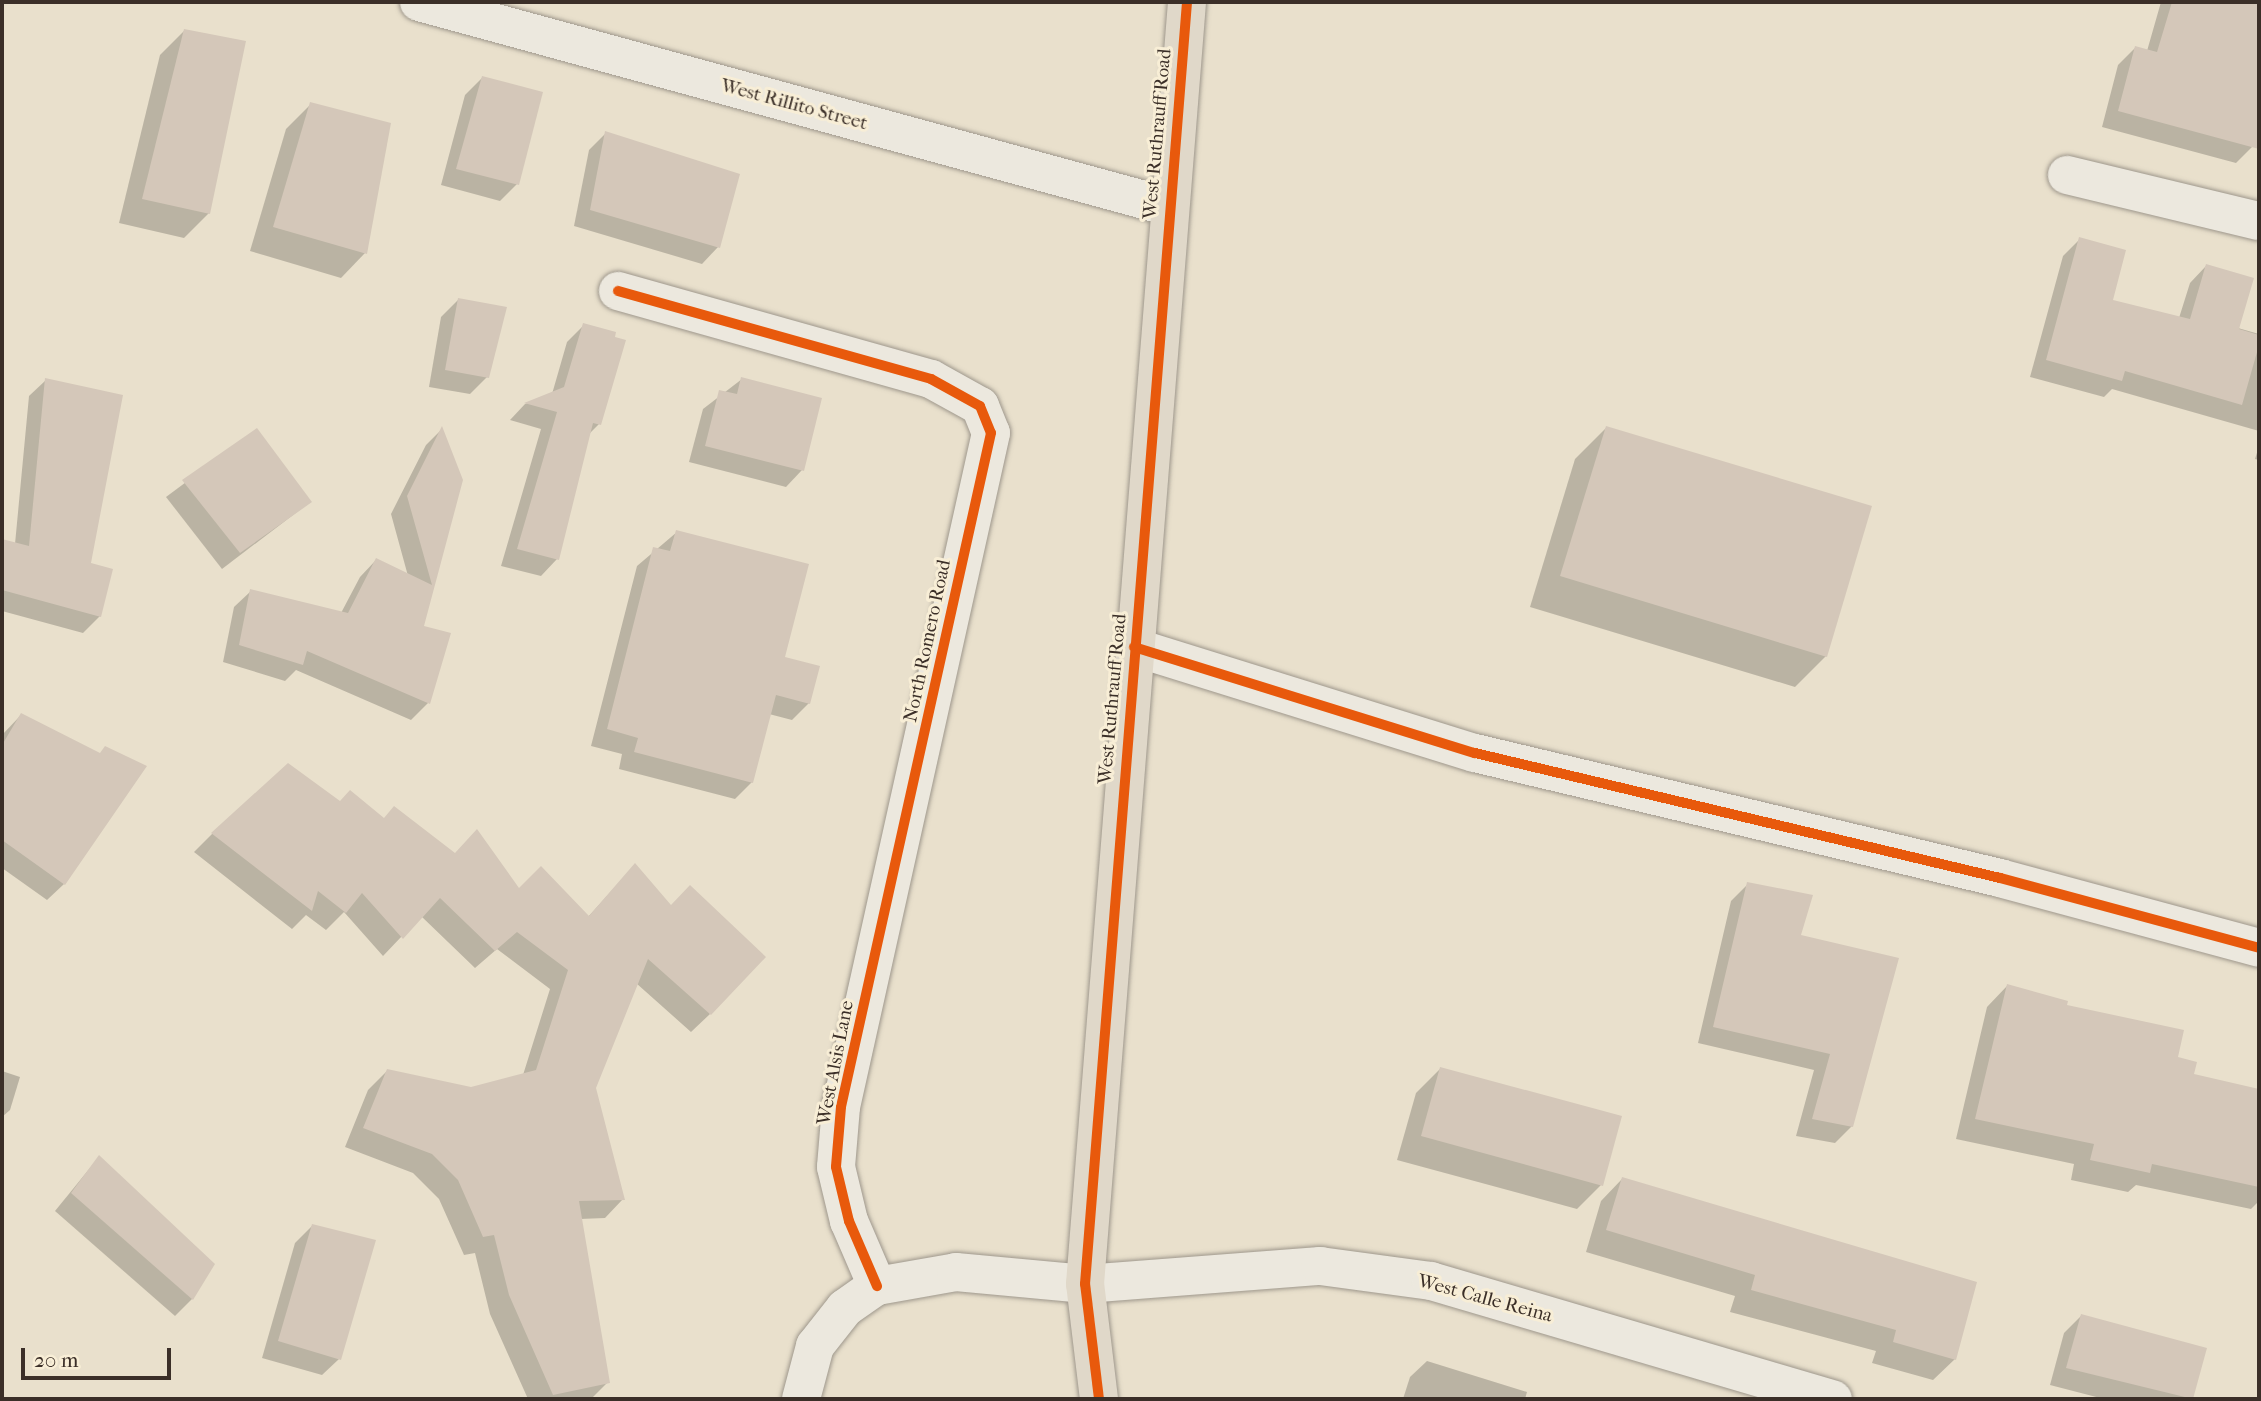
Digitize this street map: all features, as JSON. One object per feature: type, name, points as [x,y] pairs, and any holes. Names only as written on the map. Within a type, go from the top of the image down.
[{"type":"main road","name":"West Ruthrauff Road","points":[[1098,1399],[1085,1284],[1187,2]]},
{"type":"street","name":"West Rillito Street","points":[[419,2],[1170,207]]},
{"type":"street","points":[[2067,176],[2259,221]]},
{"type":"street","name":"North Romero Road","points":[[618,291],[931,379],[980,406],[991,433],[893,885]]},
{"type":"street","points":[[1134,646],[1475,753],[2000,878],[2259,948]]},
{"type":"street","name":"West Alsis Lane","points":[[877,1286],[849,1221],[836,1167],[841,1107],[893,885]]},
{"type":"street","name":"West Calle Reina","points":[[877,1286],[956,1272],[1085,1284],[1320,1266],[1431,1281],[1833,1399]]},
{"type":"street","points":[[801,1399],[815,1346],[845,1308],[877,1286]]},
{"type":"building","points":[[2172,2],[2259,2],[2259,149],[2118,111],[2135,46],[2157,52]]},
{"type":"building","points":[[184,29],[246,41],[210,214],[142,199]]},
{"type":"building","points":[[482,76],[543,92],[519,185],[456,169]]},
{"type":"building","points":[[310,102],[391,123],[367,254],[273,227]]},
{"type":"building","points":[[605,131],[740,174],[720,248],[590,210]]},
{"type":"building","points":[[2079,237],[2126,250],[2113,300],[2190,319],[2206,264],[2254,278],[2239,329],[2259,335],[2259,345],[2242,405],[2125,371],[2122,381],[2046,360]]},
{"type":"building","points":[[458,298],[507,307],[489,378],[445,370]]},
{"type":"building","points":[[583,323],[616,332],[615,337],[626,340],[601,425],[593,423],[559,560],[517,549],[557,412],[524,403],[564,387]]},
{"type":"building","points":[[741,377],[822,398],[804,471],[705,446],[719,390],[737,394]]},
{"type":"building","points":[[45,378],[123,395],[91,563],[113,569],[101,617],[2,590],[2,539],[29,546]]},
{"type":"building","points":[[442,426],[463,480],[424,626],[451,633],[430,704],[307,651],[303,665],[239,645],[250,589],[348,613],[376,558],[432,585],[407,496]]},
{"type":"building","points":[[1606,426],[1872,506],[1827,657],[1560,576]]},
{"type":"building","points":[[257,428],[312,502],[240,553],[182,480]]},
{"type":"building","points":[[676,530],[809,564],[785,657],[820,666],[810,704],[776,695],[753,783],[634,752],[638,738],[607,729],[653,547],[670,551]]},
{"type":"building","points":[[21,713],[100,753],[105,746],[147,766],[65,885],[2,840],[2,745]]},
{"type":"building","points":[[288,763],[340,801],[350,790],[384,818],[394,806],[455,853],[477,829],[519,888],[541,866],[589,916],[635,863],[671,905],[690,885],[766,957],[711,1015],[648,959],[596,1088],[625,1200],[579,1201],[610,1383],[553,1395],[509,1295],[494,1235],[483,1237],[458,1180],[432,1154],[363,1128],[387,1069],[471,1087],[536,1070],[568,970],[517,932],[495,951],[440,898],[403,939],[362,893],[346,913],[318,891],[312,911],[211,833]]},
{"type":"building","points":[[1747,882],[1813,895],[1801,935],[1899,958],[1853,1127],[1812,1119],[1830,1054],[1713,1027]]},
{"type":"building","points":[[2007,984],[2068,1001],[2067,1005],[2184,1030],[2178,1057],[2197,1062],[2194,1074],[2259,1089],[2259,1187],[2152,1164],[2150,1173],[2090,1160],[2094,1144],[1975,1119]]},
{"type":"building","points":[[1440,1067],[1622,1116],[1603,1186],[1421,1136]]},
{"type":"building","points":[[99,1155],[215,1264],[193,1300],[71,1193]]},
{"type":"building","points":[[1622,1177],[1977,1282],[1956,1360],[1893,1342],[1896,1330],[1751,1290],[1755,1275],[1606,1230]]},
{"type":"building","points":[[312,1224],[376,1240],[341,1360],[278,1341]]},
{"type":"building","points":[[2081,1314],[2207,1348],[2193,1399],[2066,1368]]},
{"type":"cycle path","points":[[1099,1399],[1085,1284],[1187,2]]},
{"type":"cycle path","points":[[618,291],[931,379],[980,406],[991,433],[841,1107],[836,1167],[849,1221],[877,1286]]},
{"type":"cycle path","points":[[1134,647],[1475,753],[2000,878],[2259,948]]}]
